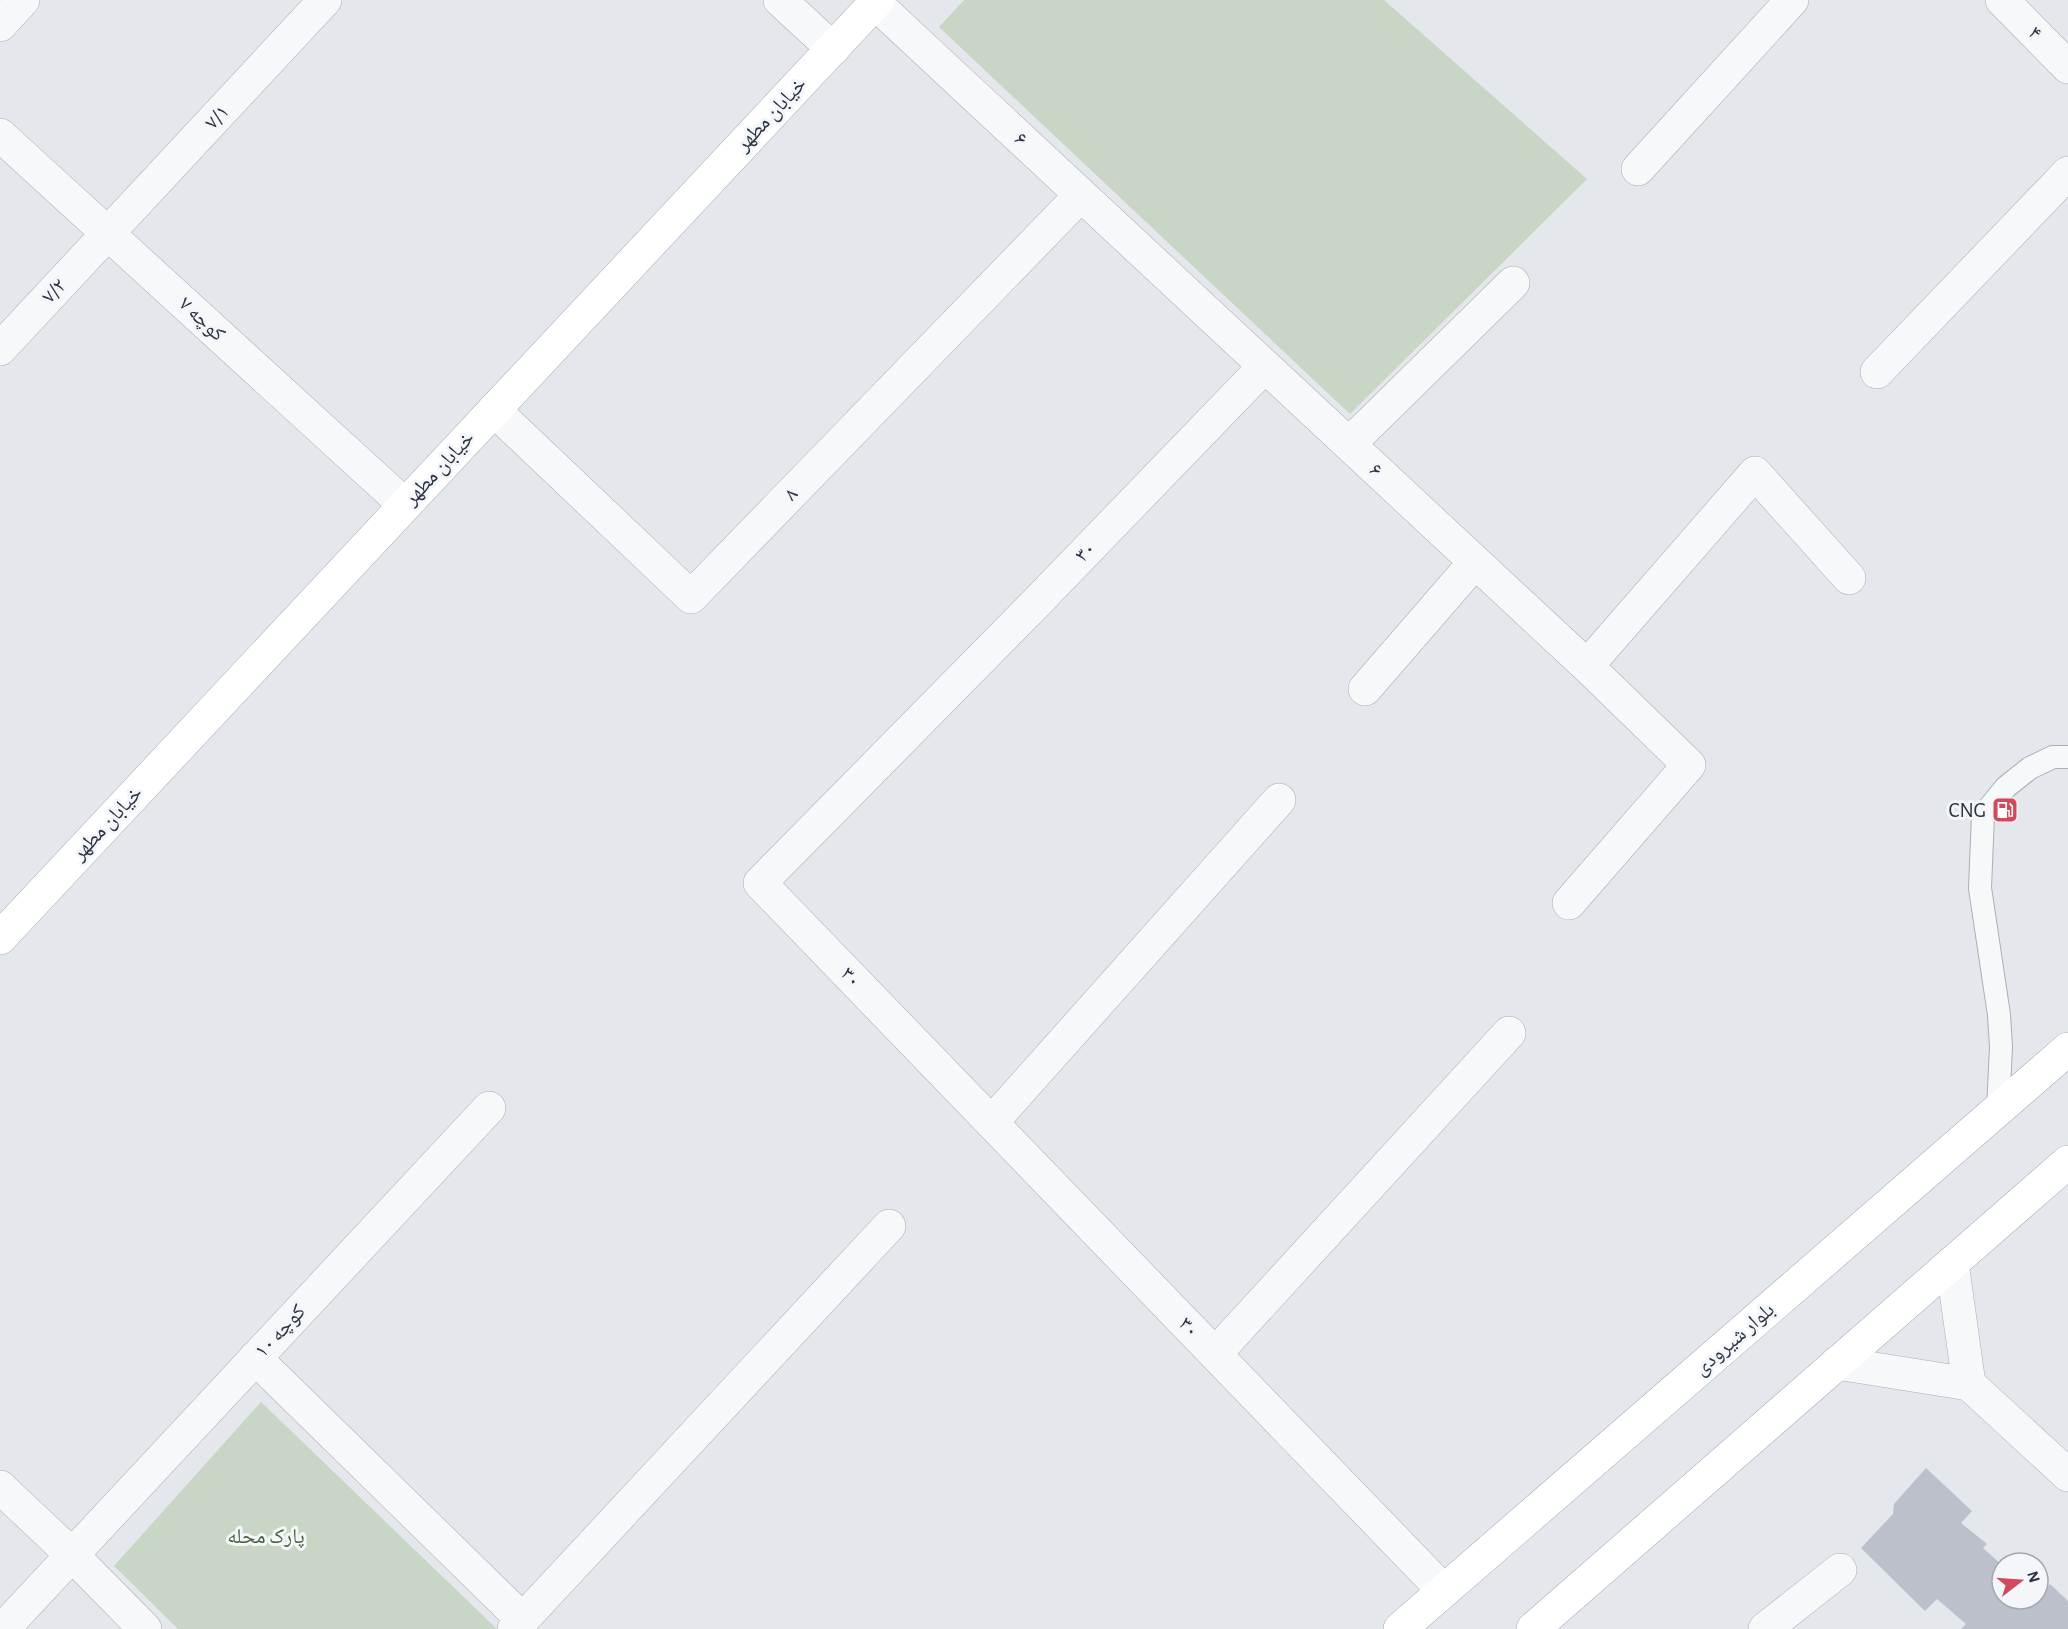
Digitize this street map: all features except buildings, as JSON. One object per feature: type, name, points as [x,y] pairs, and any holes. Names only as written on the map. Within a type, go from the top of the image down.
[{"type":"main road","name":"خیابان مطهر","points":[[0,938],[876,2]]},
{"type":"main road","name":"بلوار شیرودی","points":[[1400,1629],[2068,1049]]},
{"type":"main road","points":[[1533,1629],[2068,1162]]},
{"type":"street","points":[[0,25],[23,0]]},
{"type":"street","name":"۷/۱","points":[[108,233],[325,0]]},
{"type":"street","points":[[780,0],[833,49]]},
{"type":"street","points":[[1638,169],[1792,0]]},
{"type":"street","name":"۴","points":[[2002,0],[2068,67]]},
{"type":"street","name":"۶","points":[[876,2],[1587,666],[1689,765],[1569,903]]},
{"type":"street","name":"کوچه ۷","points":[[0,135],[405,505]]},
{"type":"street","points":[[1877,372],[2068,173]]},
{"type":"street","name":"۸","points":[[494,410],[690,597],[1082,195]]},
{"type":"street","name":"۷/۲","points":[[0,349],[108,233]]},
{"type":"street","points":[[1349,444],[1513,283]]},
{"type":"street","name":"۳۰","points":[[1265,366],[760,883],[1443,1591]]},
{"type":"street","points":[[1587,666],[1755,473],[1849,578]]},
{"type":"street","points":[[1365,690],[1475,562]]},
{"type":"street","points":[[992,1122],[1279,800]]},
{"type":"street","points":[[1215,1354],[1509,1033]]},
{"type":"street","name":"کوچه ۱۰","points":[[3,1629],[489,1108]]},
{"type":"street","points":[[255,1358],[518,1624],[888,1226]]},
{"type":"street","points":[[1952,1263],[1969,1384]]},
{"type":"street","points":[[1838,1363],[1969,1384],[2068,1475]]},
{"type":"street","points":[[0,1487],[71,1554],[145,1629]]},
{"type":"street","points":[[1765,1629],[1840,1570]]},
{"type":"lane","points":[[1998,1110],[2000,1015],[1980,888],[1983,815],[2006,787],[2030,768],[2053,757],[2068,757]]},
{"type":"green space","points":[[964,0],[1384,0],[1587,179],[1350,414],[939,27]]},
{"type":"green space","name":"پارک محله","points":[[261,1402],[497,1629],[178,1629],[114,1566]]},
{"type":"place","name":"CNG","points":[[2005,810]]}]
